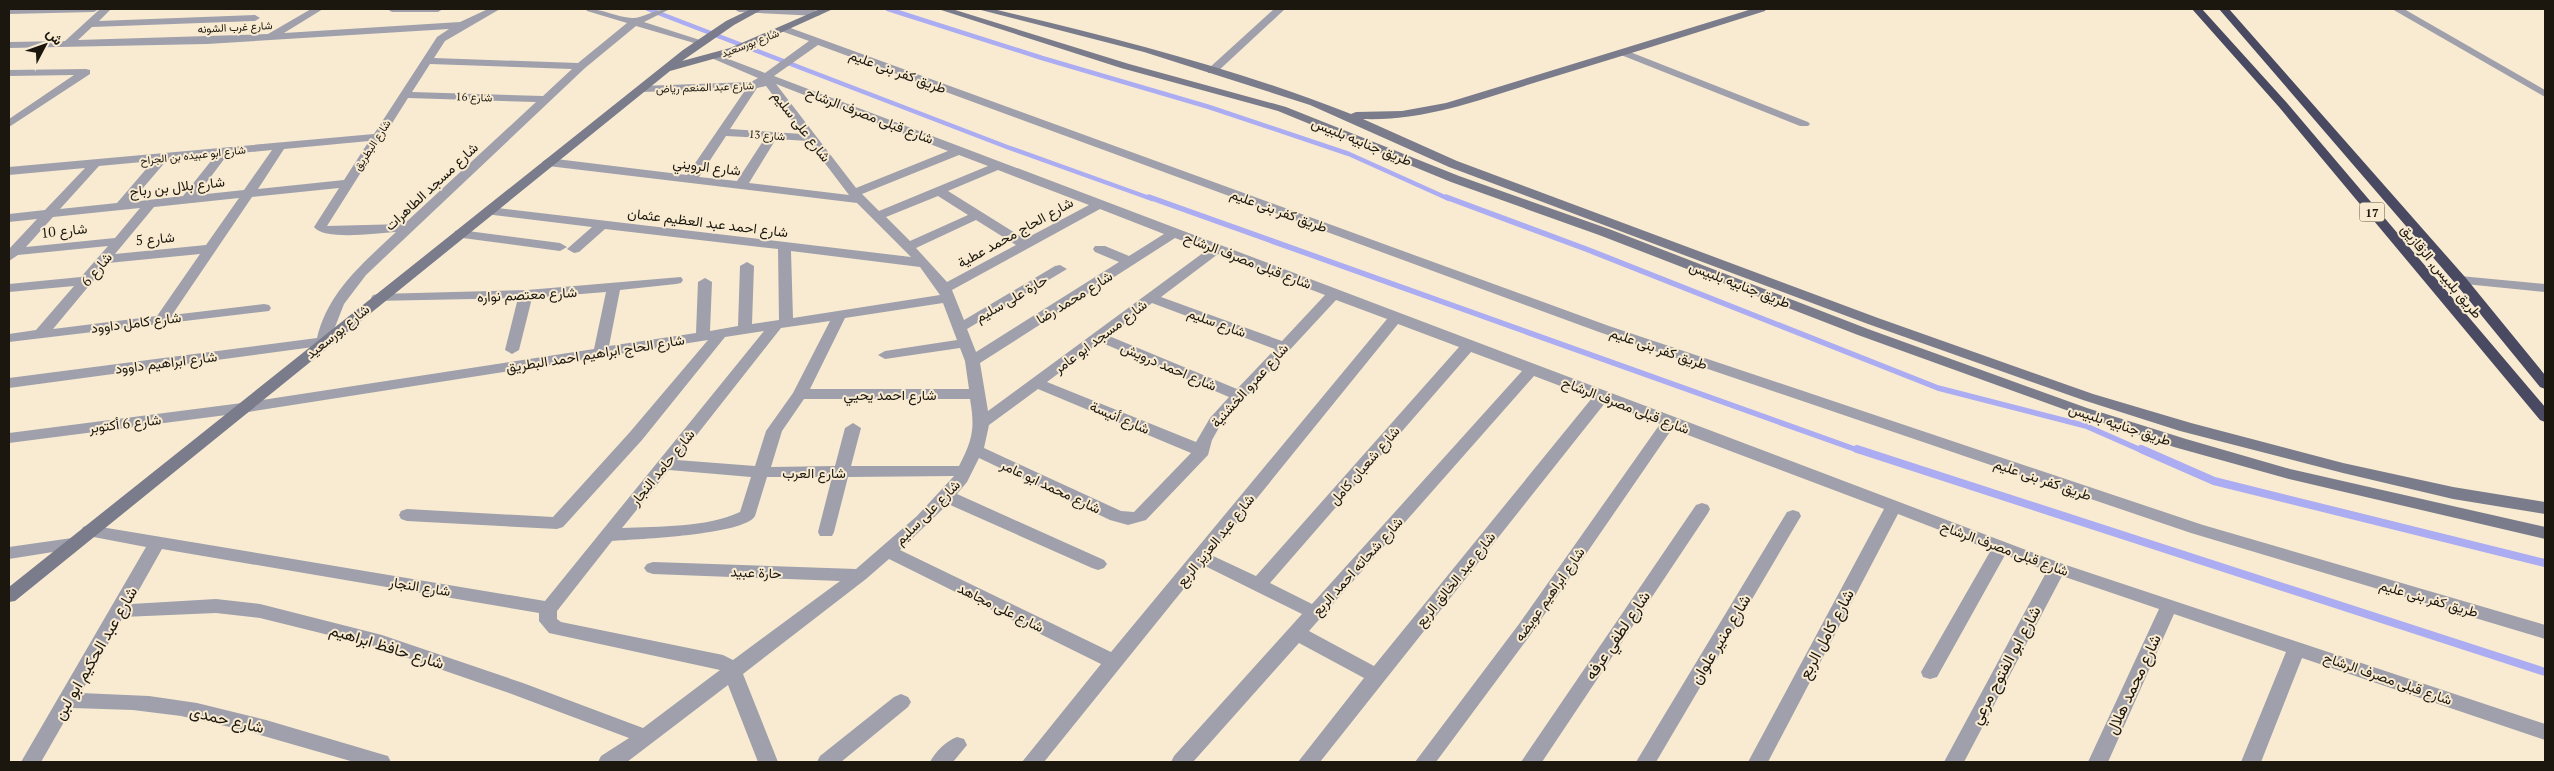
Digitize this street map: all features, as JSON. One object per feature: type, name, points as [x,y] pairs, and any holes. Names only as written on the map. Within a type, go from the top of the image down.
[{"type":"highway","name":"طريق بلبيس, الزقازيق","points":[[2197,9],[2283,105],[2545,417]]},
{"type":"highway","name":"طريق بلبيس, الزقازيق","points":[[2224,9],[2460,280],[2545,384]]},
{"type":"main road","name":"شارع بورسعيد","points":[[9,596],[323,342],[641,89],[702,42],[730,23],[758,9]]},
{"type":"main road","name":"طريق جنابيه بلبيس","points":[[943,9],[1125,66],[1263,103],[1342,132],[1455,179],[1604,232],[1863,332],[2031,394],[2190,446],[2339,487],[2545,533]]},
{"type":"main road","name":"طريق جنابيه بلبيس","points":[[982,9],[1148,50],[1344,114],[1453,164],[2035,380],[2194,429],[2388,479],[2545,508]]},
{"type":"main road","name":"طريق جنابيه بلبيس","points":[[1344,114],[1396,115],[1439,108],[1625,53],[1761,9]]},
{"type":"main road","name":"شارع بورسعيد","points":[[668,68],[734,50],[823,11]]},
{"type":"main road","points":[[1125,66],[1148,50]]},
{"type":"main road","points":[[1342,132],[1359,128],[1364,122]]},
{"type":"main road","points":[[1863,332],[1873,321]]},
{"type":"street","points":[[9,10],[94,9]]},
{"type":"street","points":[[69,42],[106,9]]},
{"type":"street","points":[[192,42],[224,9]]},
{"type":"street","points":[[268,38],[318,9]]},
{"type":"street","points":[[392,9],[438,9]]},
{"type":"street","name":"شارع البطريق","points":[[408,228],[321,230],[320,227],[441,39],[462,25],[496,9]]},
{"type":"street","points":[[591,9],[638,20],[702,42]]},
{"type":"street","name":"شارع مسجد الطاهرات","points":[[323,342],[333,307],[345,289],[581,66],[638,20],[665,9]]},
{"type":"street","points":[[739,9],[823,11]]},
{"type":"street","points":[[1212,70],[1280,9]]},
{"type":"street","points":[[2397,9],[2545,94]]},
{"type":"street","points":[[90,24],[255,18]]},
{"type":"street","name":"شارع غرب الشونه","points":[[9,46],[69,42],[192,42],[462,25]]},
{"type":"street","name":"طريق كفر بنى عليم","points":[[785,29],[812,44],[1623,336],[2178,524],[2545,632]]},
{"type":"street","points":[[691,179],[722,132],[766,79],[812,44]]},
{"type":"street","points":[[1625,53],[1804,124]]},
{"type":"street","name":"شارع قبلى مصرف الرشاح","points":[[714,56],[766,79],[1101,203],[1532,370],[2057,568],[2297,647],[2545,732]]},
{"type":"street","points":[[427,61],[581,66]]},
{"type":"street","points":[[9,73],[86,72],[9,124]]},
{"type":"street","name":"شارع عبد المنعم رياض","points":[[641,89],[766,79]]},
{"type":"street","name":"شارع على سليم","points":[[617,760],[644,736],[860,575],[888,551],[959,482],[974,450],[982,422],[979,394],[972,361],[961,327],[947,294],[924,262],[858,196],[766,79]]},
{"type":"street","name":"شارع 16","points":[[404,94],[544,99]]},
{"type":"street","name":"شارع 13","points":[[722,132],[812,138]]},
{"type":"street","points":[[742,186],[773,136]]},
{"type":"street","name":"شارع ابو عبيده بن الجراح","points":[[9,172],[377,138]]},
{"type":"street","points":[[162,319],[280,147]]},
{"type":"street","points":[[858,196],[960,150]]},
{"type":"street","points":[[187,200],[224,152]]},
{"type":"street","points":[[120,207],[162,158]]},
{"type":"street","name":"شارع الرويني","points":[[548,162],[742,186],[858,196]]},
{"type":"street","points":[[11,254],[94,165]]},
{"type":"street","points":[[878,216],[1000,165]]},
{"type":"street","name":"شارع بلال بن رباح","points":[[9,218],[348,183]]},
{"type":"street","points":[[939,191],[1025,245]]},
{"type":"street","name":"شارع الحاج محمد عطية","points":[[947,294],[1025,245],[1101,203]]},
{"type":"street","name":"شارع 6","points":[[41,334],[150,204]]},
{"type":"street","name":"شارع احمد عبد العظيم عثمان","points":[[488,211],[924,262]]},
{"type":"street","points":[[908,247],[977,215]]},
{"type":"street","points":[[574,250],[603,224]]},
{"type":"street","name":"شارع محمد رضا","points":[[972,361],[1176,232]]},
{"type":"street","points":[[460,234],[560,247]]},
{"type":"street","name":"شارع 10","points":[[11,254],[119,241]]},
{"type":"street","points":[[781,324],[784,246]]},
{"type":"street","name":"شارع مسجد ابو عامر","points":[[982,422],[1218,248]]},
{"type":"street","name":"شارع 5","points":[[104,259],[210,249]]},
{"type":"street","points":[[1100,249],[1131,262]]},
{"type":"street","points":[[745,329],[747,266]]},
{"type":"street","name":"حارة على سليم","points":[[961,327],[1060,269]]},
{"type":"street","name":"شارع معتصم نواره","points":[[378,298],[526,295],[614,288],[676,280]]},
{"type":"street","points":[[2460,280],[2545,288]]},
{"type":"street","points":[[9,288],[86,281]]},
{"type":"street","points":[[703,336],[704,282]]},
{"type":"street","points":[[601,352],[614,288]]},
{"type":"street","name":"شارع الحاج ابراهيم احمد البطريق","points":[[242,408],[840,315],[947,294]]},
{"type":"street","name":"شارع عمرو الخشنية","points":[[1128,519],[1140,516],[1202,451],[1208,430],[1334,294]]},
{"type":"street","points":[[512,350],[526,295]]},
{"type":"street","name":"شارع سليم","points":[[1150,298],[1284,347]]},
{"type":"street","name":"شارع كامل داوود","points":[[9,338],[264,308]]},
{"type":"street","points":[[606,535],[664,531],[742,519],[748,515],[774,431],[800,394],[840,315]]},
{"type":"street","name":"شارع عبد العزيز الربع","points":[[1032,762],[1396,317]]},
{"type":"street","name":"شارع حامد النجار","points":[[548,609],[664,464],[781,324]]},
{"type":"street","points":[[407,515],[557,523],[636,436],[721,334]]},
{"type":"street","name":"شارع احمد درويش","points":[[1098,336],[1239,395]]},
{"type":"street","name":"شارع ابراهيم داوود","points":[[9,382],[323,342]]},
{"type":"street","points":[[885,355],[966,343]]},
{"type":"street","name":"شارع شعبان كامل","points":[[1258,586],[1469,345]]},
{"type":"street","name":"شارع شحاته احمد الربع","points":[[1181,762],[1532,370]]},
{"type":"street","name":"شارع أنيسة","points":[[1037,382],[1202,451]]},
{"type":"street","name":"شارع احمد يحيي","points":[[800,394],[979,394]]},
{"type":"street","name":"شارع عبد الخالق الربع","points":[[1308,762],[1602,396]]},
{"type":"street","name":"شارع 6 أكتوبر","points":[[9,438],[242,408]]},
{"type":"street","name":"شارع ابراهيم عويضه","points":[[1425,762],[1525,629],[1669,422]]},
{"type":"street","points":[[826,532],[853,428]]},
{"type":"street","name":"شارع محمد ابو عامر","points":[[974,450],[1128,519]]},
{"type":"street","name":"شارع العرب","points":[[664,464],[761,472],[965,471]]},
{"type":"street","points":[[946,496],[1098,564]]},
{"type":"street","name":"شارع كامل الربع","points":[[1758,762],[1894,506]]},
{"type":"street","name":"شارع لطفي عرفه","points":[[1531,762],[1702,509]]},
{"type":"street","name":"شارع منير علوان","points":[[1646,762],[1793,516]]},
{"type":"street","name":"شارع النجار","points":[[89,531],[157,544],[534,605],[548,609]]},
{"type":"street","points":[[9,553],[72,544]]},
{"type":"street","name":"شارع عبد الحكيم ابو لبن","points":[[31,762],[157,544]]},
{"type":"street","points":[[1930,672],[2001,546]]},
{"type":"street","name":"شارع على مجاهد","points":[[888,551],[1115,662]]},
{"type":"street","points":[[1201,557],[1315,613]]},
{"type":"street","name":"حارة عبيد","points":[[653,568],[860,575]]},
{"type":"street","name":"شارع ابو الفتوح مرعي","points":[[1954,762],[2057,568]]},
{"type":"street","name":"شارع حافظ ابراهيم","points":[[119,611],[216,606],[260,611],[375,640],[516,688],[644,736]]},
{"type":"street","name":"شارع محمد هلال","points":[[2098,762],[2169,606]]},
{"type":"street","points":[[548,609],[548,622],[555,628],[723,662],[732,670],[768,762]]},
{"type":"street","points":[[1296,633],[1377,676]]},
{"type":"street","points":[[2251,762],[2297,647]]},
{"type":"street","name":"شارع حمدى","points":[[68,700],[134,702],[196,711],[253,724],[381,762]]},
{"type":"street","points":[[827,762],[901,702]]},
{"type":"street","points":[[940,762],[957,745]]},
{"type":"waterway","points":[[648,9],[1007,147],[1152,199]]},
{"type":"waterway","points":[[888,9],[1042,58],[1209,107],[1349,154],[1449,199]]},
{"type":"waterway","points":[[1149,197],[1860,451]]},
{"type":"waterway","points":[[1446,197],[1586,249],[1938,388],[2086,426],[2143,451]]},
{"type":"waterway","points":[[1857,449],[2545,672]]},
{"type":"waterway","points":[[2141,449],[2214,481],[2545,563]]}]
